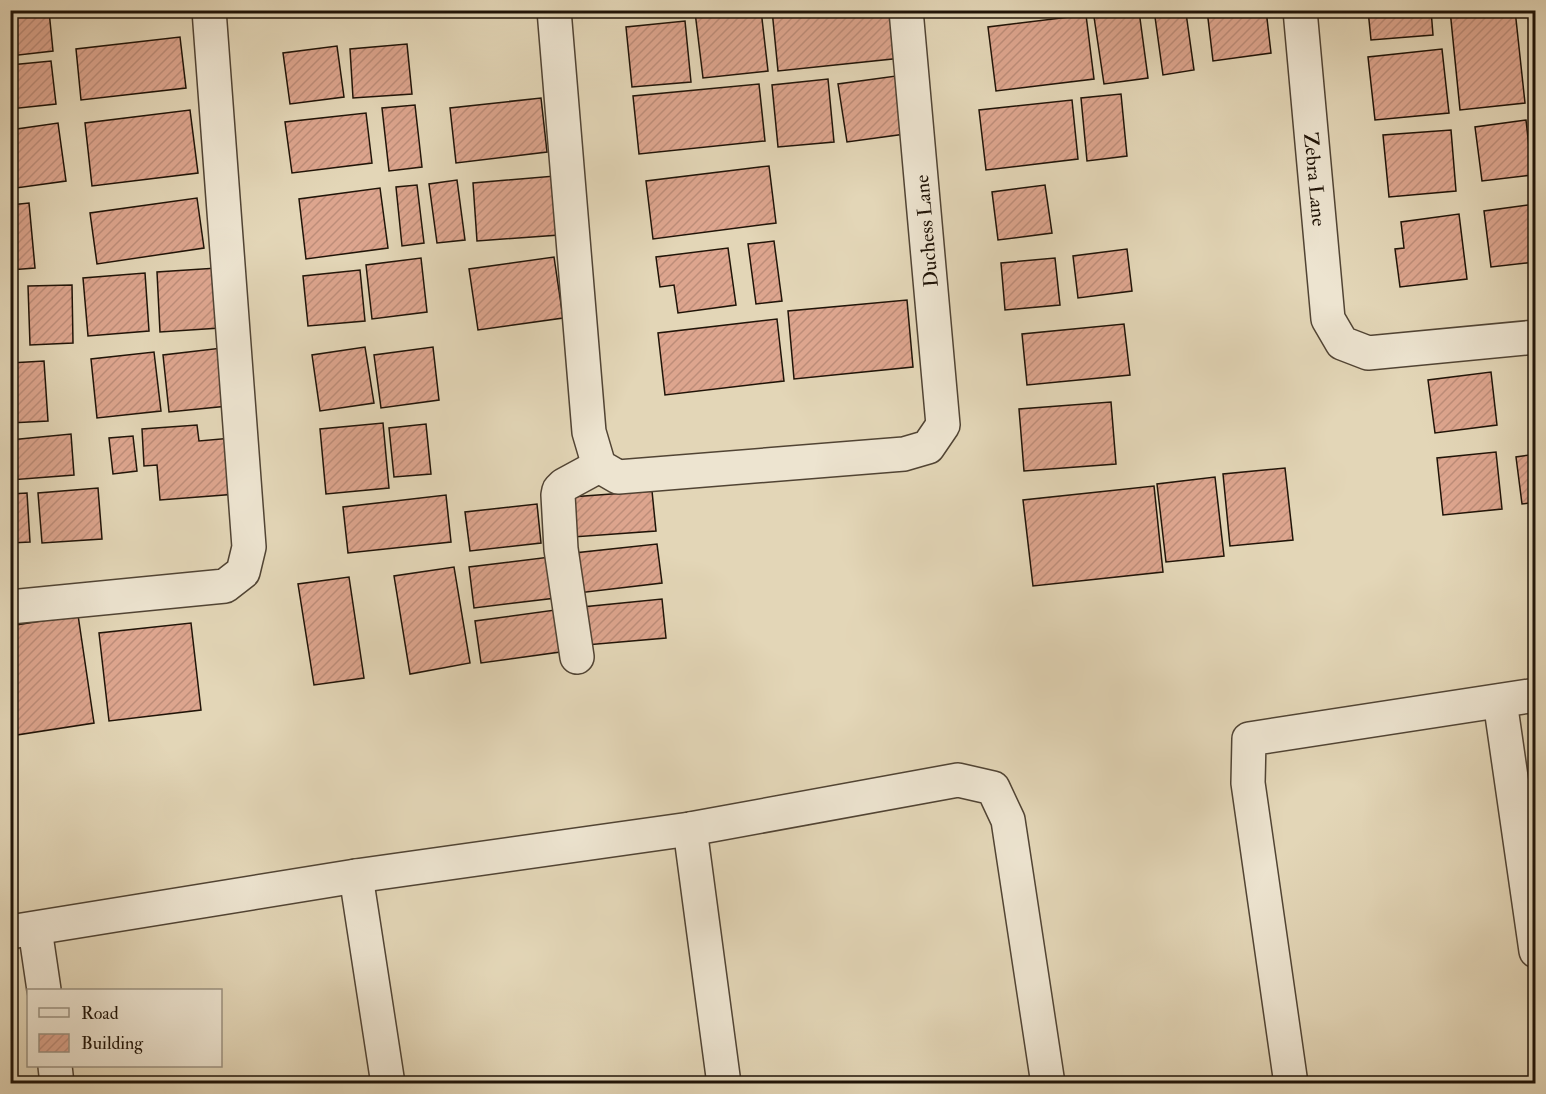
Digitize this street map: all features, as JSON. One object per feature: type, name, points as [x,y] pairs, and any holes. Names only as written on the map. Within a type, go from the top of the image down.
[{"type":"street","points":[[10,607],[225,586],[243,572],[249,547],[209,10]]},
{"type":"street","points":[[554,10],[589,432],[599,466],[564,485],[558,495],[561,549],[577,657]]},
{"type":"street","name":"Duchess Lane","points":[[599,466],[618,477],[904,454],[928,447],[943,425],[906,10]]},
{"type":"street","name":"Zebra Lane","points":[[1300,10],[1328,319],[1342,343],[1368,353],[1536,338]]},
{"type":"street","points":[[1291,1083],[1248,783],[1249,740],[1536,696]]},
{"type":"street","points":[[1500,701],[1536,951]]},
{"type":"street","points":[[44,989],[23,931],[356,876],[690,829],[958,780],[993,788],[1008,820],[1048,1083]]},
{"type":"street","points":[[690,829],[724,1083]]},
{"type":"street","points":[[356,876],[388,1083]]},
{"type":"street","points":[[55,1067],[57,1083]]},
{"type":"building","points":[[276,10],[316,10],[276,14]]},
{"type":"building","points":[[761,10],[768,71],[703,78],[695,12]]},
{"type":"building","points":[[772,10],[897,10],[902,58],[778,71]]},
{"type":"building","points":[[1207,10],[1266,10],[1271,53],[1213,61]]},
{"type":"building","points":[[1368,10],[1431,10],[1433,35],[1371,40]]},
{"type":"building","points":[[1450,10],[1515,10],[1525,103],[1460,110]]},
{"type":"building","points":[[1528,10],[1536,10],[1536,26],[1529,27]]},
{"type":"building","points":[[49,11],[53,51],[10,56],[10,15]]},
{"type":"building","points":[[1139,11],[1148,78],[1104,84],[1094,17]]},
{"type":"building","points":[[1186,13],[1194,70],[1163,75],[1155,17]]},
{"type":"building","points":[[1086,15],[1094,79],[996,91],[988,27]]},
{"type":"building","points":[[685,21],[691,82],[632,87],[626,27]]},
{"type":"building","points":[[180,37],[186,88],[81,100],[76,49]]},
{"type":"building","points":[[407,44],[412,94],[353,98],[350,49]]},
{"type":"building","points":[[337,46],[344,97],[290,104],[283,53]]},
{"type":"building","points":[[1442,49],[1449,113],[1375,120],[1368,57]]},
{"type":"building","points":[[1531,55],[1536,55],[1536,86]]},
{"type":"building","points":[[51,61],[56,104],[10,109],[10,65]]},
{"type":"building","points":[[896,76],[905,134],[847,142],[838,84]]},
{"type":"building","points":[[828,79],[834,142],[778,147],[772,85]]},
{"type":"building","points":[[759,84],[765,141],[639,154],[633,96]]},
{"type":"building","points":[[1121,94],[1127,156],[1087,161],[1081,98]]},
{"type":"building","points":[[541,98],[547,152],[456,163],[450,108]]},
{"type":"building","points":[[1072,100],[1078,159],[986,170],[979,110]]},
{"type":"building","points":[[415,105],[422,167],[389,171],[382,108]]},
{"type":"building","points":[[190,110],[198,173],[92,186],[85,123]]},
{"type":"building","points":[[366,113],[372,163],[292,173],[285,122]]},
{"type":"building","points":[[1526,120],[1532,175],[1482,181],[1475,127]]},
{"type":"building","points":[[58,123],[66,181],[16,188],[10,130]]},
{"type":"building","points":[[1451,130],[1456,191],[1389,197],[1383,135]]},
{"type":"building","points":[[769,166],[776,223],[653,239],[646,181]]},
{"type":"building","points":[[555,176],[559,235],[477,241],[473,183]]},
{"type":"building","points":[[457,180],[465,240],[437,243],[429,184]]},
{"type":"building","points":[[417,185],[424,243],[402,246],[396,187]]},
{"type":"building","points":[[1045,185],[1052,233],[998,240],[992,192]]},
{"type":"building","points":[[380,188],[388,248],[306,259],[299,199]]},
{"type":"building","points":[[197,198],[204,248],[97,264],[90,213]]},
{"type":"building","points":[[29,203],[35,268],[10,270],[10,205]]},
{"type":"building","points":[[1536,204],[1536,262],[1491,267],[1484,211]]},
{"type":"building","points":[[1459,214],[1467,279],[1400,287],[1395,249],[1404,248],[1401,222]]},
{"type":"building","points":[[774,241],[782,301],[756,304],[748,244]]},
{"type":"building","points":[[728,248],[736,305],[678,313],[674,285],[660,287],[656,257]]},
{"type":"building","points":[[1127,249],[1132,291],[1078,298],[1073,256]]},
{"type":"building","points":[[554,257],[563,318],[478,330],[469,269]]},
{"type":"building","points":[[421,258],[427,312],[372,319],[366,265]]},
{"type":"building","points":[[1055,258],[1060,305],[1005,310],[1001,263]]},
{"type":"building","points":[[217,268],[220,328],[160,332],[157,272]]},
{"type":"building","points":[[360,270],[365,321],[308,326],[303,276]]},
{"type":"building","points":[[145,273],[149,331],[88,336],[83,278]]},
{"type":"building","points":[[72,285],[73,343],[30,345],[28,286]]},
{"type":"building","points":[[907,300],[913,367],[794,379],[788,311]]},
{"type":"building","points":[[777,319],[784,381],[665,395],[658,333]]},
{"type":"building","points":[[1124,324],[1130,375],[1027,385],[1022,334]]},
{"type":"building","points":[[365,347],[374,403],[320,411],[312,355]]},
{"type":"building","points":[[433,347],[439,400],[381,408],[374,355]]},
{"type":"building","points":[[222,348],[228,406],[169,412],[163,355]]},
{"type":"building","points":[[154,352],[161,411],[97,418],[91,359]]},
{"type":"building","points":[[44,361],[48,421],[10,423],[10,363]]},
{"type":"building","points":[[1491,372],[1497,425],[1435,433],[1428,380]]},
{"type":"building","points":[[1111,402],[1116,464],[1024,471],[1019,409]]},
{"type":"building","points":[[383,423],[389,488],[326,494],[320,429]]},
{"type":"building","points":[[426,424],[431,474],[394,477],[389,428]]},
{"type":"building","points":[[197,425],[199,441],[232,438],[237,494],[160,500],[157,465],[144,466],[142,429]]},
{"type":"building","points":[[71,434],[74,475],[10,480],[10,440]]},
{"type":"building","points":[[133,436],[137,471],[113,474],[109,438]]},
{"type":"building","points":[[1496,452],[1502,509],[1443,515],[1437,458]]},
{"type":"building","points":[[1536,454],[1536,502],[1522,504],[1516,457]]},
{"type":"building","points":[[1285,468],[1293,540],[1230,546],[1223,474]]},
{"type":"building","points":[[1215,477],[1224,556],[1166,562],[1157,484]]},
{"type":"building","points":[[1154,486],[1163,572],[1033,586],[1023,500]]},
{"type":"building","points":[[98,488],[102,539],[42,543],[38,493]]},
{"type":"building","points":[[652,491],[656,531],[573,537],[571,497]]},
{"type":"building","points":[[27,493],[30,542],[10,543],[10,494]]},
{"type":"building","points":[[446,495],[451,542],[348,553],[343,507]]},
{"type":"building","points":[[537,504],[541,543],[470,551],[465,512]]},
{"type":"building","points":[[657,544],[662,583],[578,593],[574,553]]},
{"type":"building","points":[[550,557],[556,598],[474,608],[469,567]]},
{"type":"building","points":[[454,567],[470,663],[410,674],[394,576]]},
{"type":"building","points":[[349,577],[364,678],[314,685],[298,584]]},
{"type":"building","points":[[662,599],[666,638],[586,645],[582,607]]},
{"type":"building","points":[[555,610],[560,652],[481,663],[475,621]]},
{"type":"building","points":[[78,615],[94,723],[10,736],[10,626]]},
{"type":"building","points":[[191,623],[201,710],[109,721],[99,633]]}]
